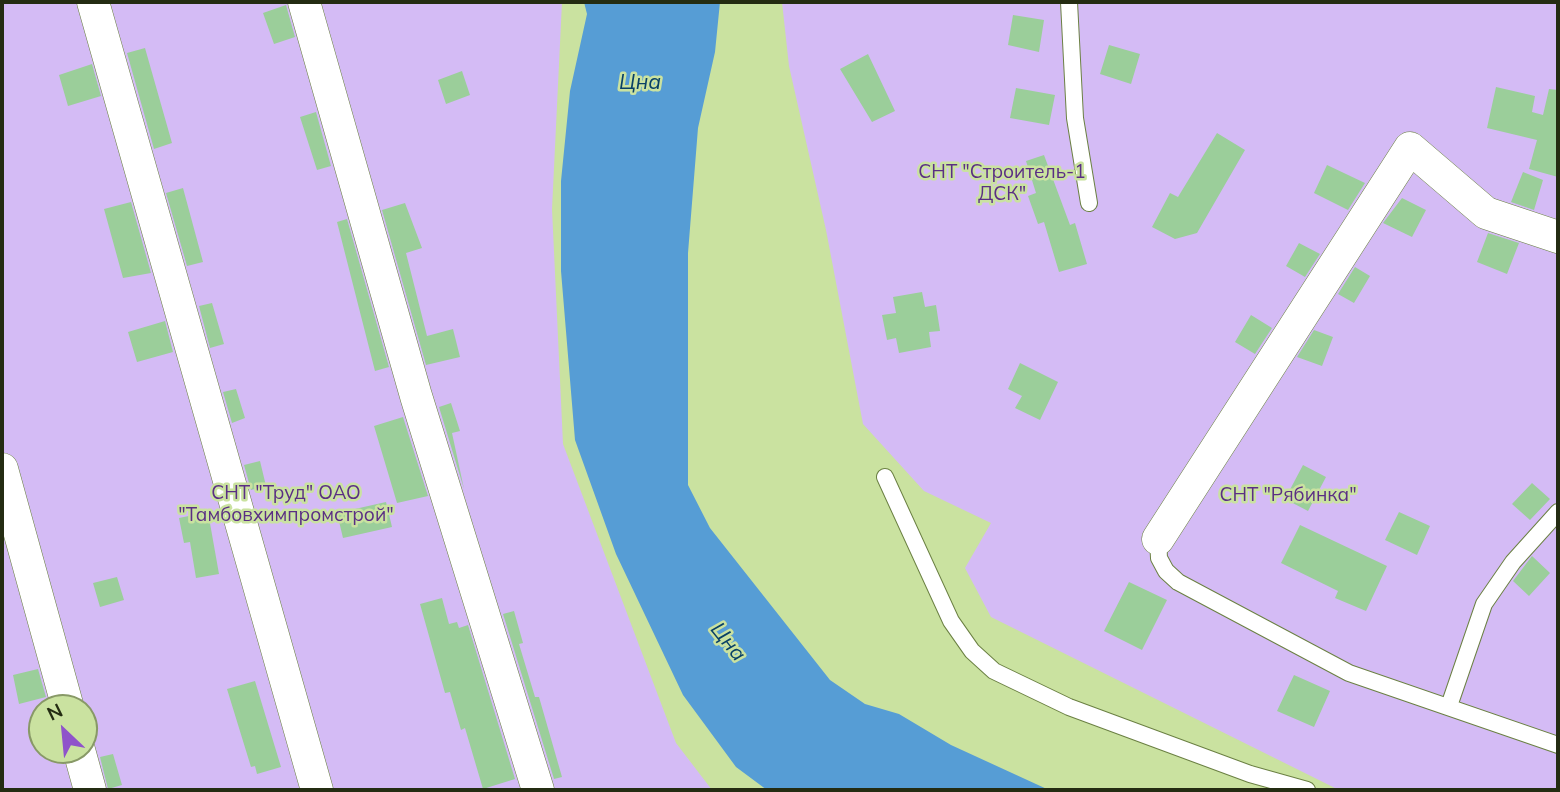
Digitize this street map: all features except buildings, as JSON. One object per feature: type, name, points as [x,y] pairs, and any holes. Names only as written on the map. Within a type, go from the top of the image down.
[{"type":"street","points":[[93,2],[317,790]]},
{"type":"street","points":[[304,2],[416,396],[538,790]]},
{"type":"street","points":[[1158,539],[1410,148],[1486,213],[1558,237]]},
{"type":"street","points":[[2,469],[64,694]]},
{"type":"street","points":[[83,764],[90,790]]},
{"type":"lane","points":[[1069,2],[1075,118],[1089,203]]},
{"type":"lane","points":[[885,477],[951,621],[972,651],[994,671],[1069,707],[1250,774],[1307,790]]},
{"type":"lane","points":[[1449,706],[1484,604],[1513,562],[1558,512]]},
{"type":"lane","points":[[1158,539],[1159,558],[1166,571],[1196,593],[1349,673],[1558,745]]},
{"type":"green space","name":"СНТ \"Труд\" ОАО \"Тамбовхимпромстрой\"","points":[[2,2],[562,2],[552,209],[563,444],[676,743],[712,790],[2,790]]},
{"type":"green space","points":[[782,2],[1558,2],[1558,790],[1339,790],[991,617],[965,568],[991,523],[924,491],[863,424],[826,230],[789,66]]},
{"type":"water","name":"Цна","points":[[584,2],[720,2],[715,52],[698,128],[688,253],[688,485],[710,528],[830,680],[865,704],[899,714],[951,745],[1049,790],[767,790],[736,767],[683,695],[616,554],[575,440],[561,271],[561,181],[570,91],[587,14]]},
{"type":"park label","name":"СНТ \"Строитель-1 ДСК\"","points":[[1002,183]]},
{"type":"park label","name":"СНТ \"Рябинка\"","points":[[1288,495]]}]
